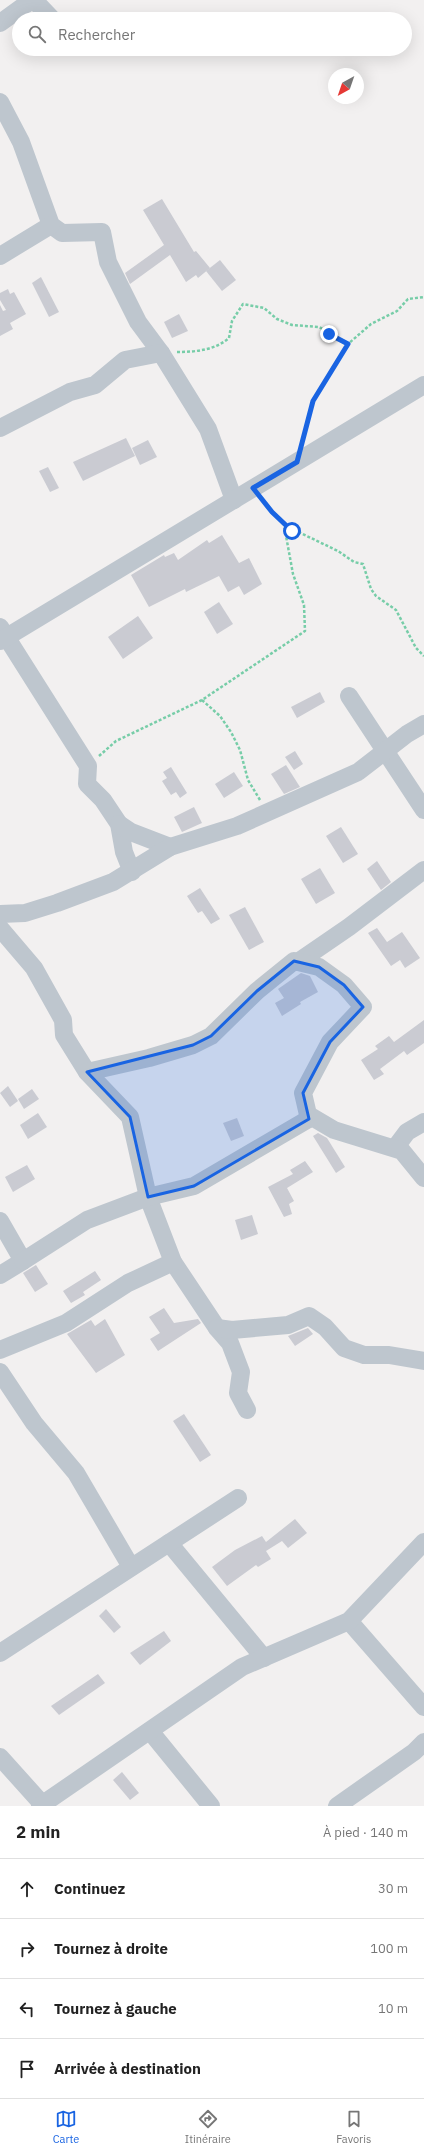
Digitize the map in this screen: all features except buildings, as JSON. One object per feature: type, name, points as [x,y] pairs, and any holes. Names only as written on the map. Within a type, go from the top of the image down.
[{"type":"street","points":[[16,12],[33,0],[45,12]]},
{"type":"street","points":[[0,23],[12,15]]},
{"type":"street","points":[[0,102],[21,142],[51,225],[62,233],[102,232],[108,262],[138,322],[161,353],[208,429],[234,500]]},
{"type":"street","points":[[0,256],[8,245],[51,225]]},
{"type":"street","points":[[0,428],[70,392],[95,385],[124,360],[161,353]]},
{"type":"street","points":[[170,847],[132,832],[119,824],[102,800],[87,784],[88,766],[2,635],[234,500],[424,385]]},
{"type":"street","points":[[349,696],[386,750],[424,810]]},
{"type":"street","points":[[0,914],[25,913],[58,903],[113,882],[132,872],[170,847],[237,826],[267,813],[358,772],[386,750],[424,724]]},
{"type":"street","points":[[119,824],[124,852],[132,872]]},
{"type":"street","points":[[298,962],[424,870]]},
{"type":"street","points":[[0,928],[34,968],[63,1020],[64,1035],[87,1072],[130,1117],[148,1197],[173,1262],[217,1328],[230,1343],[241,1372],[238,1392],[247,1410]]},
{"type":"street","points":[[87,1072],[156,1056],[193,1045],[211,1036],[257,991],[294,961],[319,966],[344,985],[363,1007],[330,1042],[303,1093],[308,1119]]},
{"type":"street","points":[[0,1275],[88,1220],[148,1197],[194,1186],[312,1117],[334,1130],[402,1151],[424,1178]]},
{"type":"street","points":[[395,1148],[407,1132],[424,1122]]},
{"type":"street","points":[[0,1221],[23,1261]]},
{"type":"street","points":[[0,1350],[66,1323],[128,1283],[173,1262]]},
{"type":"street","points":[[217,1328],[232,1330],[288,1326],[309,1316],[325,1326],[344,1348],[364,1355],[389,1354],[424,1361]]},
{"type":"street","points":[[0,1372],[34,1423],[76,1473],[131,1568]]},
{"type":"street","points":[[0,1653],[238,1498]]},
{"type":"street","points":[[0,1757],[42,1805],[242,1667],[349,1621],[424,1542]]},
{"type":"street","points":[[169,1543],[264,1658]]},
{"type":"street","points":[[349,1621],[424,1707]]},
{"type":"street","points":[[150,1731],[212,1806]]},
{"type":"street","points":[[337,1806],[414,1752],[424,1742]]},
{"type":"path","points":[[297,462],[313,401],[348,344],[371,324],[397,311],[408,299],[424,297]]},
{"type":"path","points":[[161,353],[202,351],[221,345],[229,338],[232,321],[243,304],[264,308],[277,319],[292,325],[319,327],[348,344]]},
{"type":"path","points":[[253,488],[284,525],[338,551],[354,562],[363,564],[374,593],[396,610],[416,648],[424,656]]},
{"type":"path","points":[[88,766],[116,741],[202,700],[305,631],[304,604],[293,574],[284,525]]},
{"type":"path","points":[[202,700],[220,716],[231,732],[240,750],[248,780],[267,813]]},
{"type":"highlighted area","points":[[294,961],[319,967],[344,985],[363,1007],[330,1042],[303,1093],[309,1119],[194,1186],[148,1197],[130,1117],[87,1072],[193,1045],[211,1036],[257,991]]},
{"type":"route","points":[[292,531],[272,512],[253,488],[297,462],[313,401],[348,344],[329,334]]}]
